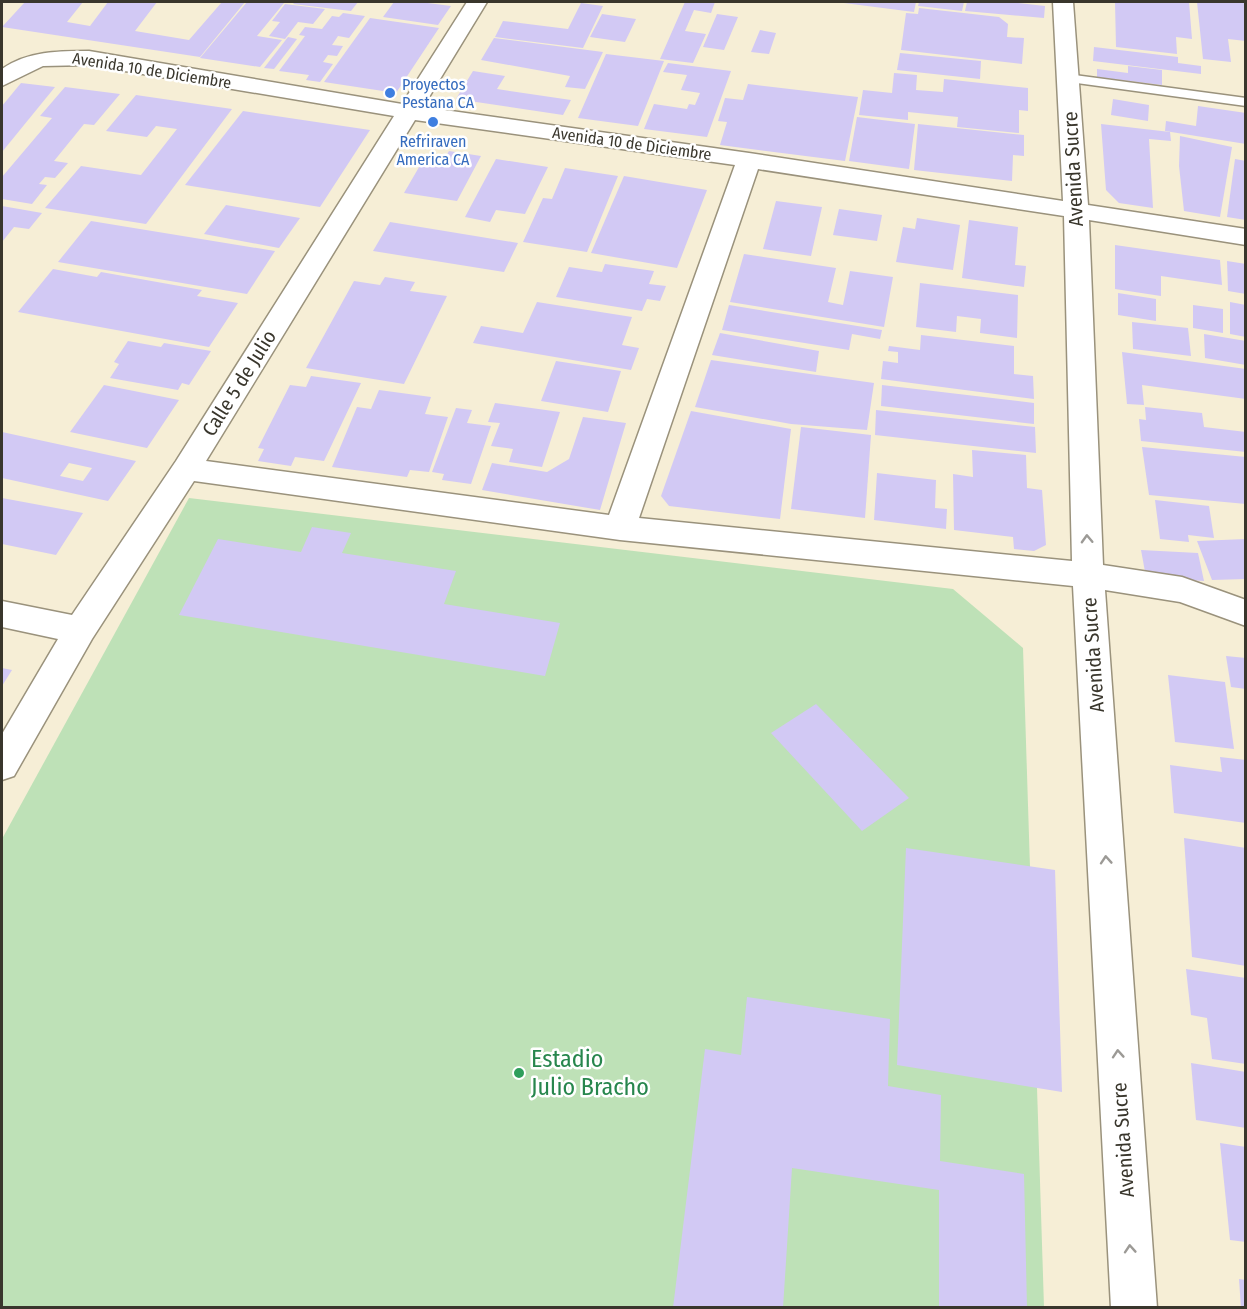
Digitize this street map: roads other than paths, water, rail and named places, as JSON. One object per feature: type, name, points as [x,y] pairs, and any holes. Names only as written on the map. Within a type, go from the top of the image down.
[{"type":"street","name":"Calle 5 de Julio","points":[[2,765],[80,630],[186,469],[477,2]]},
{"type":"street","name":"Avenida Sucre","points":[[1062,2],[1076,212],[1088,575],[1134,1308]]},
{"type":"street","name":"Avenida 10 de Diciembre","points":[[11,72],[54,57],[89,58],[408,112],[749,160],[1245,237]]},
{"type":"street","points":[[620,528],[749,160]]},
{"type":"street","points":[[186,469],[620,528],[1088,575],[1182,590],[1245,613]]},
{"type":"street","points":[[2,614],[80,630]]},
{"type":"lane","points":[[1067,78],[1245,102]]},
{"type":"place","name":"Proyectos Pestana CA","points":[[390,93]]},
{"type":"place","name":"Refriraven America CA","points":[[433,122]]},
{"type":"place","name":"Estadio Julio Bracho","points":[[519,1073]]}]
